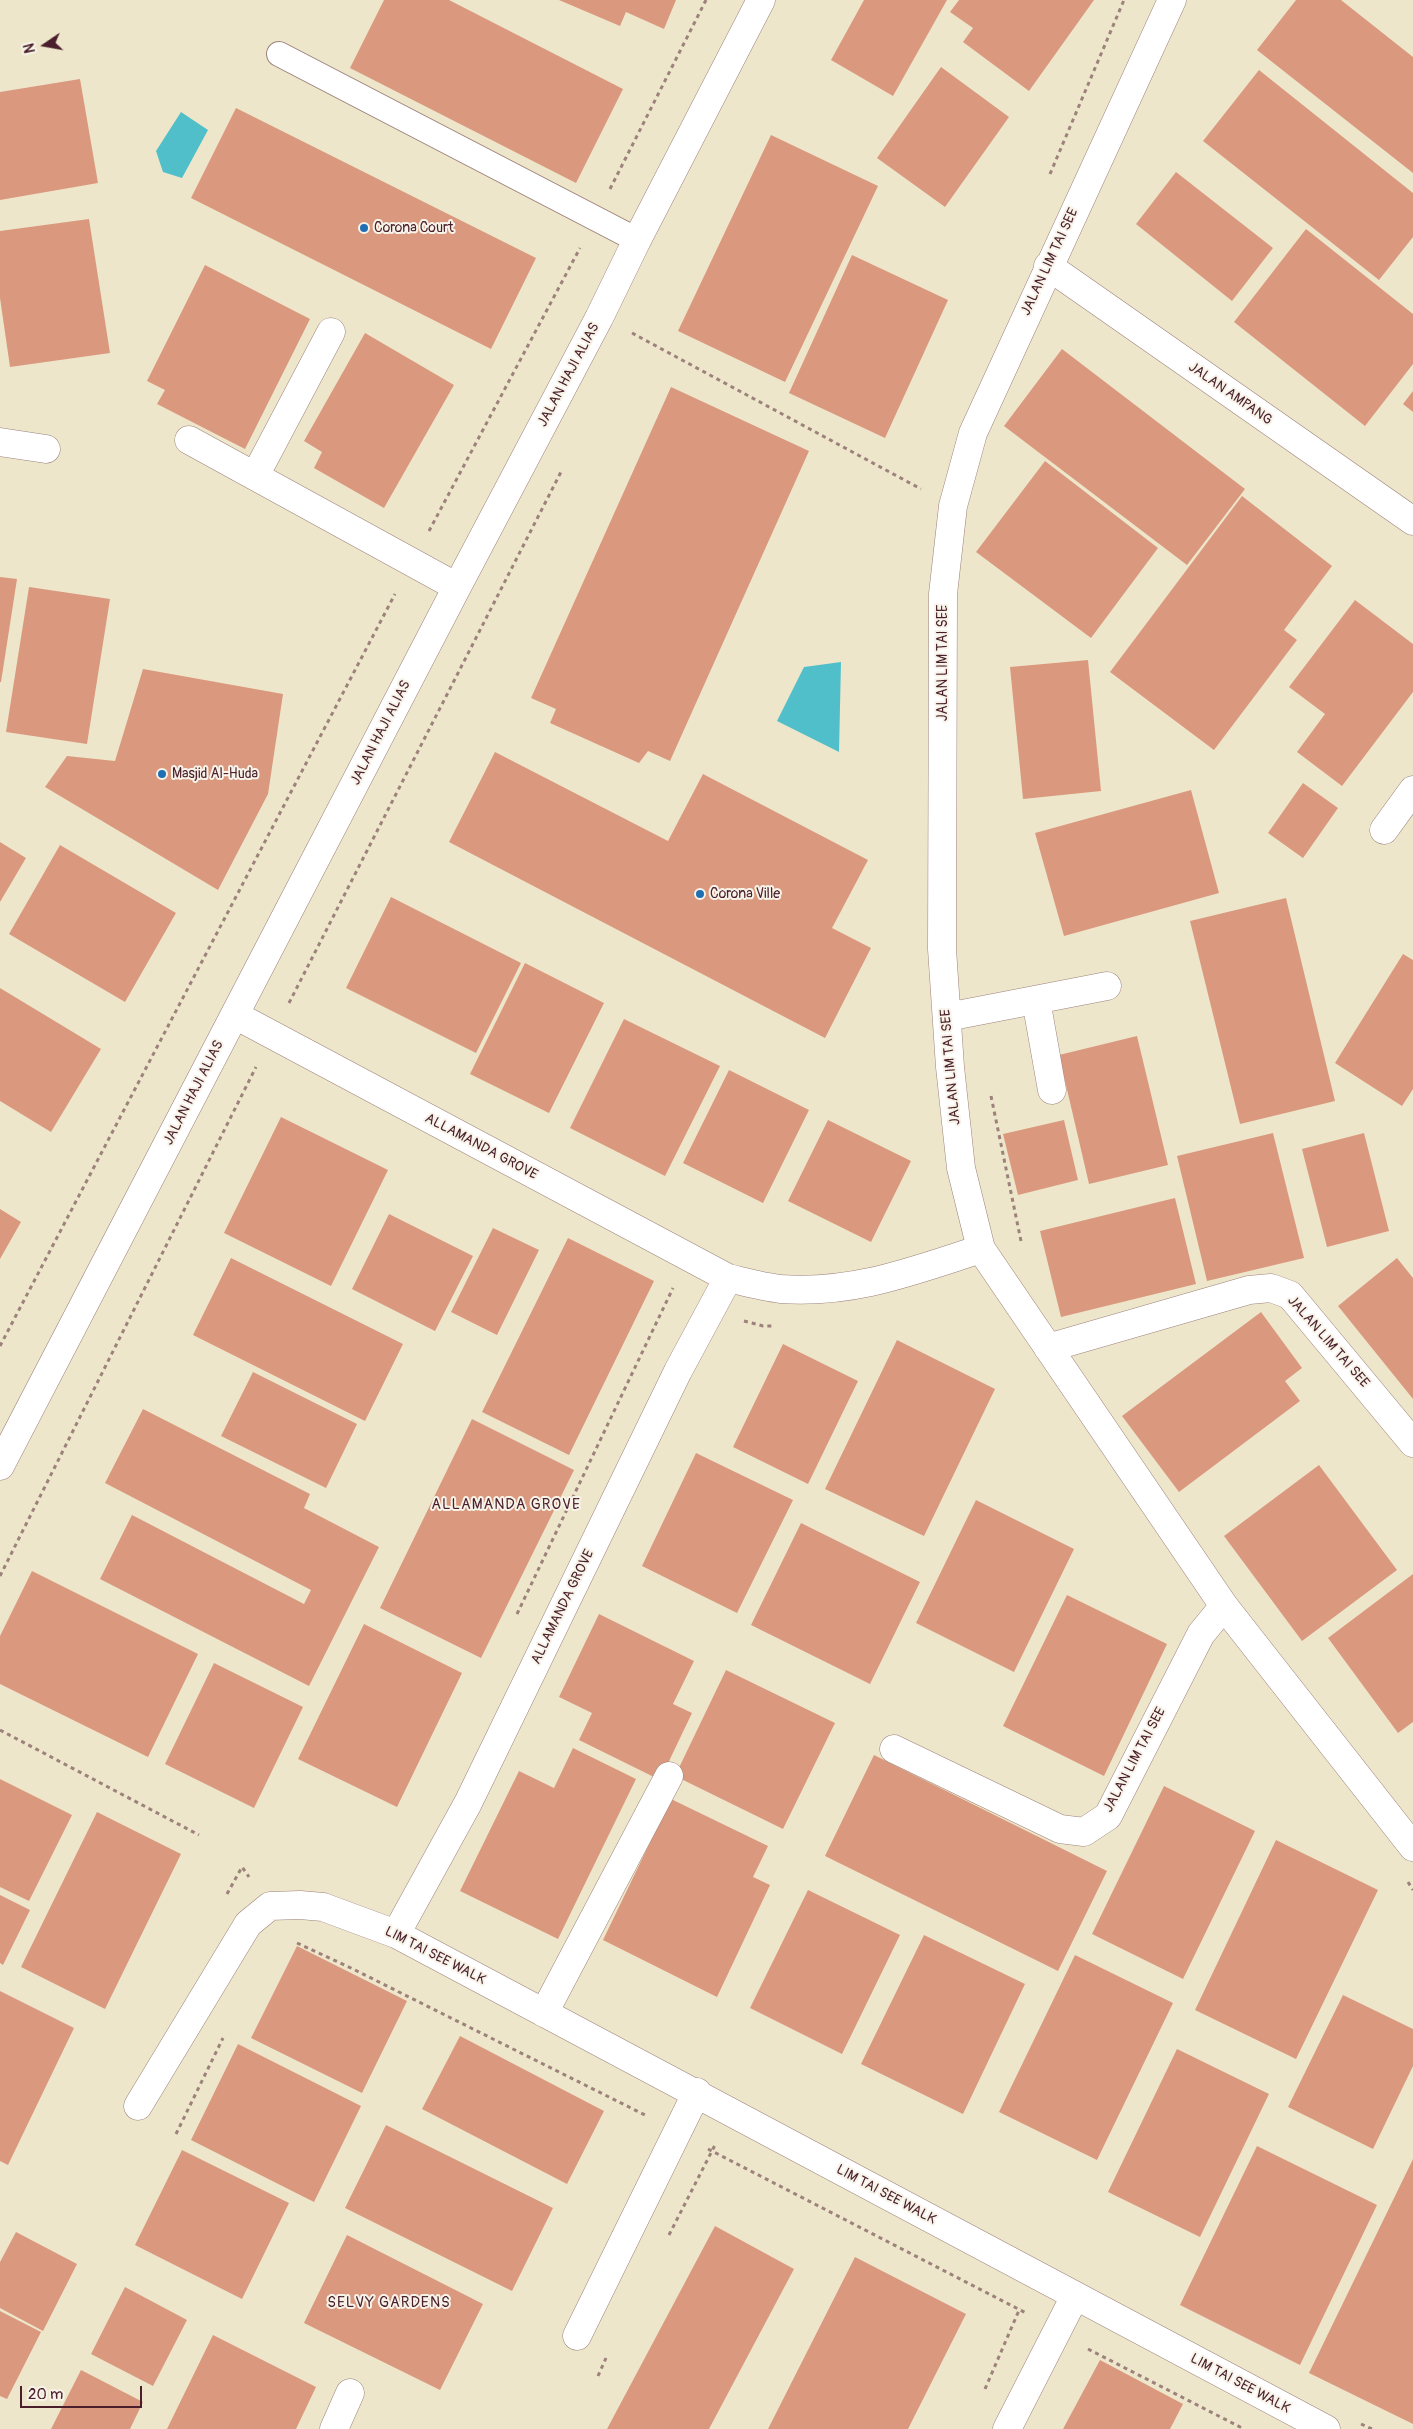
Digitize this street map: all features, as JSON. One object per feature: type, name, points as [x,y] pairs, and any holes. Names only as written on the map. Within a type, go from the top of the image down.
[{"type":"street","name":"JALAN HAJI ALIAS","points":[[0,1466],[599,318],[637,240],[761,0]]},
{"type":"street","name":"JALAN LIM TAI SEE","points":[[1172,0],[1048,266],[973,433],[953,506],[943,594],[942,949],[946,1018],[961,1168],[981,1249],[1224,1606],[1413,1847]]},
{"type":"street","name":"JALAN AMPANG","points":[[1048,266],[1413,521]]},
{"type":"street","points":[[255,476],[331,332]]},
{"type":"street","points":[[189,440],[457,587]]},
{"type":"street","points":[[0,442],[46,449]]},
{"type":"street","points":[[1384,830],[1413,790]]},
{"type":"street","points":[[946,1018],[1106,986]]},
{"type":"street","points":[[1036,1000],[1052,1090]]},
{"type":"street","name":"ALLAMANDA GROVE","points":[[235,1015],[728,1278],[780,1289],[850,1287],[903,1276],[981,1249]]},
{"type":"street","name":"ALLAMANDA GROVE","points":[[396,1934],[468,1803],[674,1380],[728,1278]]},
{"type":"street","name":"JALAN LIM TAI SEE","points":[[1048,1348],[1249,1290],[1271,1288],[1290,1295],[1413,1442]]},
{"type":"street","name":"JALAN LIM TAI SEE","points":[[894,1749],[1060,1829],[1084,1832],[1108,1816],[1201,1634],[1224,1606]]},
{"type":"street","points":[[544,2013],[669,1776]]},
{"type":"street","name":"LIM TAI SEE WALK","points":[[138,2106],[248,1924],[270,1906],[300,1905],[323,1907],[396,1934],[697,2092],[1034,2275],[1326,2429]]},
{"type":"street","points":[[577,2336],[697,2092]]},
{"type":"street","points":[[1007,2429],[1075,2296]]},
{"type":"street","points":[[334,2429],[350,2393]]},
{"type":"lane","points":[[279,54],[637,240]]},
{"type":"path","points":[[0,1346],[595,218],[706,0]]},
{"type":"path","points":[[1046,184],[1124,0]]},
{"type":"path","points":[[599,318],[632,333],[953,506]]},
{"type":"path","points":[[628,342],[636,324]]},
{"type":"path","points":[[0,1576],[272,1035],[564,466]]},
{"type":"path","points":[[919,498],[919,488],[923,479]]},
{"type":"path","points":[[516,1617],[675,1283],[690,1258]]},
{"type":"path","points":[[0,1730],[199,1836]]},
{"type":"path","points":[[1403,1876],[1413,1890]]},
{"type":"path","points":[[982,2395],[1034,2275]]},
{"type":"water","points":[[181,112],[208,130],[182,178],[163,172],[156,151]]},
{"type":"water","points":[[841,662],[839,752],[777,721],[804,667]]},
{"type":"building","points":[[384,0],[449,0],[623,89],[576,183],[350,68]]},
{"type":"building","points":[[559,0],[676,0],[664,29],[626,12],[620,26]]},
{"type":"building","points":[[864,0],[947,0],[893,96],[831,60]]},
{"type":"building","points":[[959,0],[1094,0],[1029,91],[963,42],[973,28],[950,12]]},
{"type":"building","points":[[1296,0],[1341,0],[1413,57],[1413,173],[1257,50]]},
{"type":"building","points":[[941,67],[1009,117],[945,207],[877,158]]},
{"type":"building","points":[[1259,70],[1413,193],[1413,237],[1379,280],[1203,141]]},
{"type":"building","points":[[80,79],[98,183],[0,200],[0,92]]},
{"type":"building","name":"Corona Court","points":[[236,108],[536,258],[491,349],[191,198]]},
{"type":"building","points":[[771,135],[878,186],[785,382],[678,331]]},
{"type":"building","points":[[1176,172],[1273,248],[1232,301],[1136,224]]},
{"type":"building","points":[[89,219],[110,353],[10,367],[0,298],[0,231]]},
{"type":"building","points":[[1306,229],[1413,314],[1413,364],[1365,426],[1234,322]]},
{"type":"building","points":[[852,255],[948,300],[885,438],[789,393]]},
{"type":"building","points":[[205,265],[310,319],[245,449],[157,404],[165,390],[147,381]]},
{"type":"building","points":[[365,333],[454,385],[384,508],[314,468],[322,452],[304,441]]},
{"type":"building","points":[[1062,349],[1245,489],[1187,565],[1004,426]]},
{"type":"building","points":[[671,387],[809,451],[670,761],[648,751],[639,763],[550,723],[556,709],[531,698]]},
{"type":"building","points":[[1413,391],[1413,412],[1403,404]]},
{"type":"building","points":[[1045,461],[1158,548],[1091,638],[976,552]]},
{"type":"building","points":[[1242,496],[1332,566],[1284,630],[1297,640],[1214,750],[1110,672]]},
{"type":"building","points":[[0,577],[17,579],[1,682],[0,682]]},
{"type":"building","points":[[29,587],[110,599],[87,744],[6,732]]},
{"type":"building","points":[[1355,600],[1413,644],[1413,692],[1342,786],[1297,752],[1325,714],[1289,687]]},
{"type":"building","points":[[1088,660],[1101,791],[1023,799],[1010,667]]},
{"type":"building","name":"Masjid Al-Huda","points":[[143,669],[283,694],[268,794],[218,890],[45,787],[67,756],[115,761]]},
{"type":"building","name":"Corona Ville","points":[[495,752],[668,841],[703,774],[868,860],[832,928],[871,948],[825,1038],[449,842]]},
{"type":"building","points":[[1303,783],[1338,808],[1303,858],[1268,833]]},
{"type":"building","points":[[1191,790],[1219,893],[1064,936],[1035,833]]},
{"type":"building","points":[[0,842],[26,858],[0,902]]},
{"type":"building","points":[[60,845],[176,913],[125,1002],[9,934]]},
{"type":"building","points":[[391,897],[521,963],[476,1053],[346,988]]},
{"type":"building","points":[[1286,898],[1335,1101],[1240,1124],[1190,921]]},
{"type":"building","points":[[1403,954],[1413,960],[1413,1089],[1402,1106],[1335,1063]]},
{"type":"building","points":[[525,963],[604,1003],[549,1113],[470,1074]]},
{"type":"building","points":[[0,988],[101,1049],[51,1132],[0,1101]]},
{"type":"building","points":[[624,1019],[720,1066],[665,1176],[570,1128]]},
{"type":"building","points":[[1137,1036],[1168,1165],[1089,1184],[1059,1055]]},
{"type":"building","points":[[729,1070],[809,1110],[763,1203],[683,1163]]},
{"type":"building","points":[[281,1117],[388,1170],[331,1286],[224,1233]]},
{"type":"building","points":[[828,1120],[911,1161],[871,1242],[788,1201]]},
{"type":"building","points":[[1064,1120],[1078,1180],[1018,1195],[1003,1134]]},
{"type":"building","points":[[1273,1133],[1304,1258],[1207,1281],[1177,1156]]},
{"type":"building","points":[[1364,1133],[1389,1231],[1327,1247],[1302,1149]]},
{"type":"building","points":[[1175,1198],[1196,1284],[1061,1317],[1040,1231]]},
{"type":"building","points":[[0,1209],[21,1222],[0,1259]]},
{"type":"building","points":[[389,1214],[473,1256],[435,1331],[352,1289]]},
{"type":"building","points":[[493,1228],[539,1250],[497,1335],[451,1312]]},
{"type":"building","points":[[568,1238],[654,1281],[569,1455],[482,1412]]},
{"type":"building","points":[[231,1258],[403,1344],[365,1421],[193,1335]]},
{"type":"building","points":[[1397,1258],[1413,1278],[1413,1399],[1338,1306]]},
{"type":"building","points":[[1261,1312],[1302,1368],[1285,1381],[1300,1401],[1179,1492],[1122,1416]]},
{"type":"building","points":[[897,1340],[995,1389],[924,1536],[825,1489]]},
{"type":"building","points":[[783,1344],[858,1381],[808,1484],[733,1447]]},
{"type":"building","points":[[253,1372],[357,1424],[326,1488],[221,1436]]},
{"type":"building","points":[[143,1409],[310,1494],[304,1508],[379,1547],[309,1686],[100,1579],[132,1515],[304,1604],[311,1590],[105,1483]]},
{"type":"building","points":[[472,1419],[574,1470],[481,1658],[380,1608]]},
{"type":"building","points":[[696,1453],[793,1500],[737,1613],[642,1566]]},
{"type":"building","points":[[1319,1465],[1397,1570],[1302,1641],[1224,1536]]},
{"type":"building","points":[[976,1500],[1074,1549],[1014,1672],[916,1623]]},
{"type":"building","points":[[801,1523],[920,1582],[870,1684],[751,1625]]},
{"type":"building","points":[[32,1571],[198,1654],[148,1757],[0,1684],[0,1636]]},
{"type":"building","points":[[1413,1574],[1413,1722],[1398,1733],[1328,1638]]},
{"type":"building","points":[[1067,1595],[1167,1644],[1104,1776],[1003,1726]]},
{"type":"building","points":[[599,1614],[694,1661],[673,1704],[692,1713],[660,1780],[579,1740],[592,1713],[559,1697]]},
{"type":"building","points":[[364,1624],[462,1673],[397,1807],[298,1759]]},
{"type":"building","points":[[214,1663],[303,1707],[254,1808],[165,1764]]},
{"type":"building","points":[[726,1670],[835,1723],[783,1829],[675,1776]]},
{"type":"building","points":[[573,1748],[636,1779],[558,1939],[460,1891],[519,1771],[554,1788]]},
{"type":"building","points":[[874,1755],[1107,1871],[1058,1971],[825,1856]]},
{"type":"building","points":[[0,1779],[72,1815],[29,1901],[0,1887]]},
{"type":"building","points":[[1164,1786],[1255,1831],[1183,1979],[1092,1934]]},
{"type":"building","points":[[671,1799],[768,1846],[753,1877],[770,1885],[717,1997],[603,1940]]},
{"type":"building","points":[[97,1812],[181,1854],[105,2009],[21,1967]]},
{"type":"building","points":[[1276,1840],[1378,1890],[1296,2059],[1195,2010]]},
{"type":"building","points":[[808,1890],[900,1935],[842,2054],[750,2008]]},
{"type":"building","points":[[0,1895],[30,1910],[3,1965],[0,1963]]},
{"type":"building","points":[[924,1935],[1025,1984],[963,2114],[861,2064]]},
{"type":"building","points":[[297,1946],[407,2001],[362,2093],[251,2038]]},
{"type":"building","points":[[1075,1955],[1173,2003],[1097,2160],[999,2112]]},
{"type":"building","points":[[0,1991],[74,2028],[8,2165],[0,2161]]},
{"type":"building","points":[[1343,1995],[1413,2029],[1413,2066],[1373,2149],[1288,2107]]},
{"type":"building","points":[[460,2036],[604,2111],[567,2184],[422,2109]]},
{"type":"building","points":[[238,2044],[361,2106],[314,2202],[191,2140]]},
{"type":"building","points":[[1177,2049],[1269,2094],[1200,2237],[1108,2192]]},
{"type":"building","points":[[386,2125],[553,2208],[512,2291],[345,2208]]},
{"type":"building","points":[[1257,2146],[1377,2205],[1300,2365],[1180,2305]]},
{"type":"building","points":[[182,2150],[289,2203],[242,2299],[135,2245]]},
{"type":"building","points":[[1413,2159],[1413,2424],[1309,2373]]},
{"type":"building","points":[[715,2226],[794,2269],[709,2429],[607,2429]]},
{"type":"building","points":[[16,2232],[77,2264],[43,2331],[0,2308],[0,2262]]},
{"type":"building","points":[[347,2235],[483,2304],[440,2390],[304,2323]]},
{"type":"building","points":[[855,2257],[966,2314],[908,2429],[768,2429]]},
{"type":"building","points":[[125,2287],[187,2320],[153,2386],[91,2354]]},
{"type":"building","points":[[0,2311],[41,2332],[7,2399],[0,2396]]},
{"type":"building","points":[[213,2335],[316,2387],[296,2429],[167,2429]]},
{"type":"building","points":[[1100,2360],[1183,2404],[1170,2429],[1063,2429]]},
{"type":"building","points":[[81,2370],[143,2402],[130,2429],[51,2429]]},
{"type":"place","name":"Corona Court","points":[[364,228]]},
{"type":"place","name":"Masjid Al-Huda","points":[[162,774]]},
{"type":"place","name":"Corona Ville","points":[[700,894]]},
{"type":"district","name":"ALLAMANDA GROVE","points":[[506,1505]]},
{"type":"district","name":"SELVY GARDENS","points":[[389,2303]]}]
